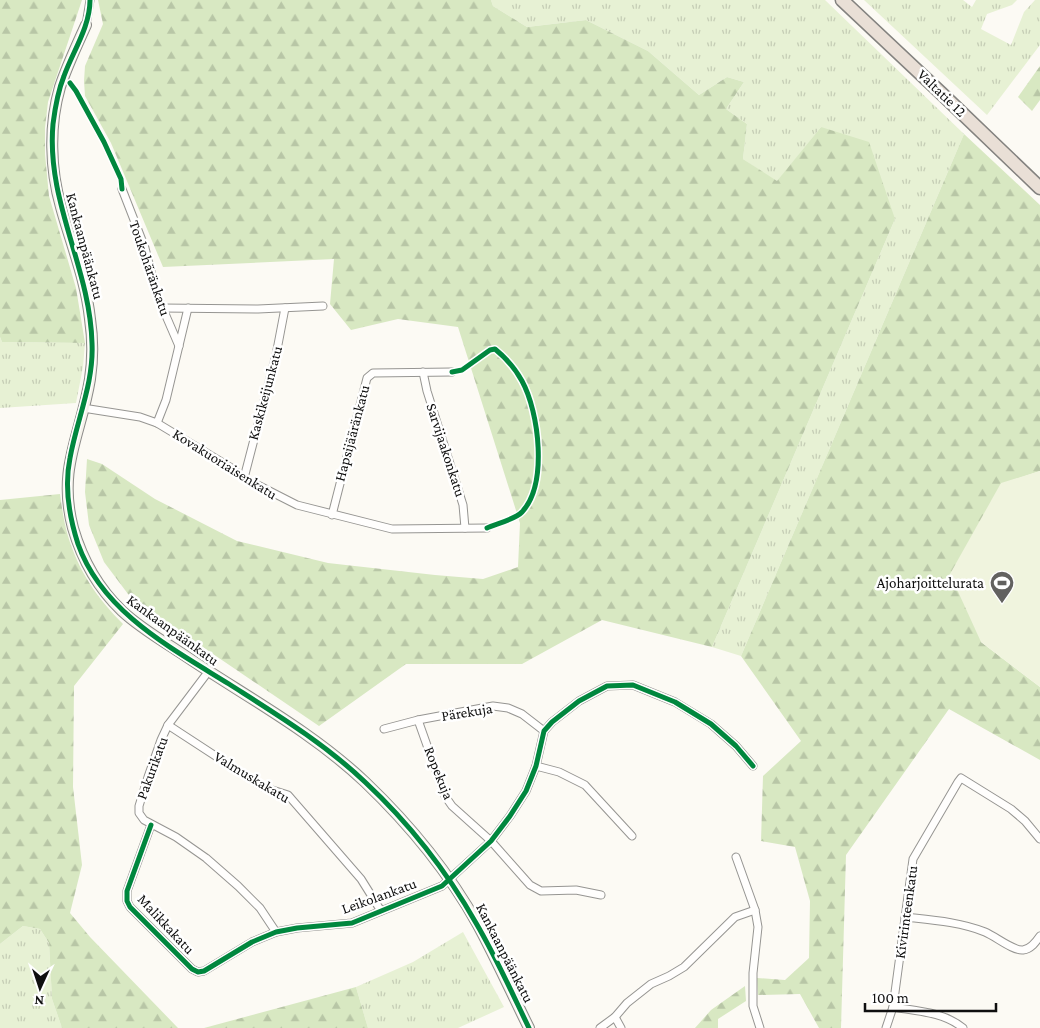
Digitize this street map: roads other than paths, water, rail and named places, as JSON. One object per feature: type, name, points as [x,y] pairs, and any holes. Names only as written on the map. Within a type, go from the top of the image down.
[{"type":"highway","name":"Valtatie 12","points":[[842,0],[1040,188]]},
{"type":"street","name":"Kankaanpäänkatu","points":[[90,0],[86,25],[60,90],[52,138],[57,191],[84,285],[91,325],[92,364],[70,457],[67,490],[72,524],[85,561],[96,579],[122,612],[208,672],[305,733],[333,753],[392,809],[418,838],[449,879],[478,925],[529,1028]]},
{"type":"street","name":"Toukohäränkatu","points":[[122,189],[144,248],[157,295],[178,346]]},
{"type":"street","points":[[162,308],[285,308],[323,306]]},
{"type":"street","name":"Toukohäränkatu","points":[[158,423],[166,400],[188,308]]},
{"type":"street","name":"Kaskikeijunkatu","points":[[244,478],[276,355],[285,308]]},
{"type":"street","name":"Sarvijaakonkatu","points":[[423,372],[427,391],[463,505],[465,528]]},
{"type":"street","name":"Hapsijääränkatu","points":[[332,515],[367,378],[373,374],[452,372]]},
{"type":"street","name":"Kovakuoriaisenkatu","points":[[83,408],[140,417],[158,423],[230,467],[244,478],[297,505],[392,529],[487,528]]},
{"type":"street","name":"Pakurikatu","points":[[151,825],[139,813],[139,806],[161,740],[168,725],[208,672]]},
{"type":"street","points":[[544,732],[552,722],[580,701],[607,686],[633,685],[675,702],[711,724],[736,746],[753,766]]},
{"type":"street","name":"Pärekuja","points":[[384,729],[418,720],[493,706],[508,708],[522,714],[544,732]]},
{"type":"street","name":"Ropekuja","points":[[418,720],[445,796],[452,806],[491,841],[530,884],[541,890],[576,890],[601,895]]},
{"type":"street","name":"Valmuskakatu","points":[[168,725],[263,787],[288,795],[361,879],[381,911]]},
{"type":"street","name":"Leikolankatu","points":[[204,971],[252,942],[276,932],[352,922],[442,886],[491,841],[510,816],[526,791],[536,766],[544,732]]},
{"type":"street","points":[[536,766],[559,772],[585,785],[632,836]]},
{"type":"street","name":"Kivirinteenkatu","points":[[886,1028],[892,1008],[913,859],[961,778],[1011,809],[1025,821],[1040,840]]},
{"type":"street","points":[[151,825],[176,837],[206,858],[260,908],[276,932]]},
{"type":"street","name":"Malikkakatu","points":[[151,825],[128,890],[126,901],[192,970],[204,971]]},
{"type":"street","points":[[736,857],[755,910],[758,927],[753,973],[753,1006],[760,1028]]},
{"type":"street","points":[[600,1028],[651,984],[684,967],[735,917],[755,910]]},
{"type":"street","points":[[905,917],[966,926],[986,932],[1016,950],[1024,950],[1031,946],[1040,936]]},
{"type":"street","points":[[892,1008],[938,1015],[955,1021],[963,1028]]},
{"type":"street","points":[[615,1016],[621,1028]]},
{"type":"place","name":"Ajoharjoittelurata","points":[[1002,604]]}]
